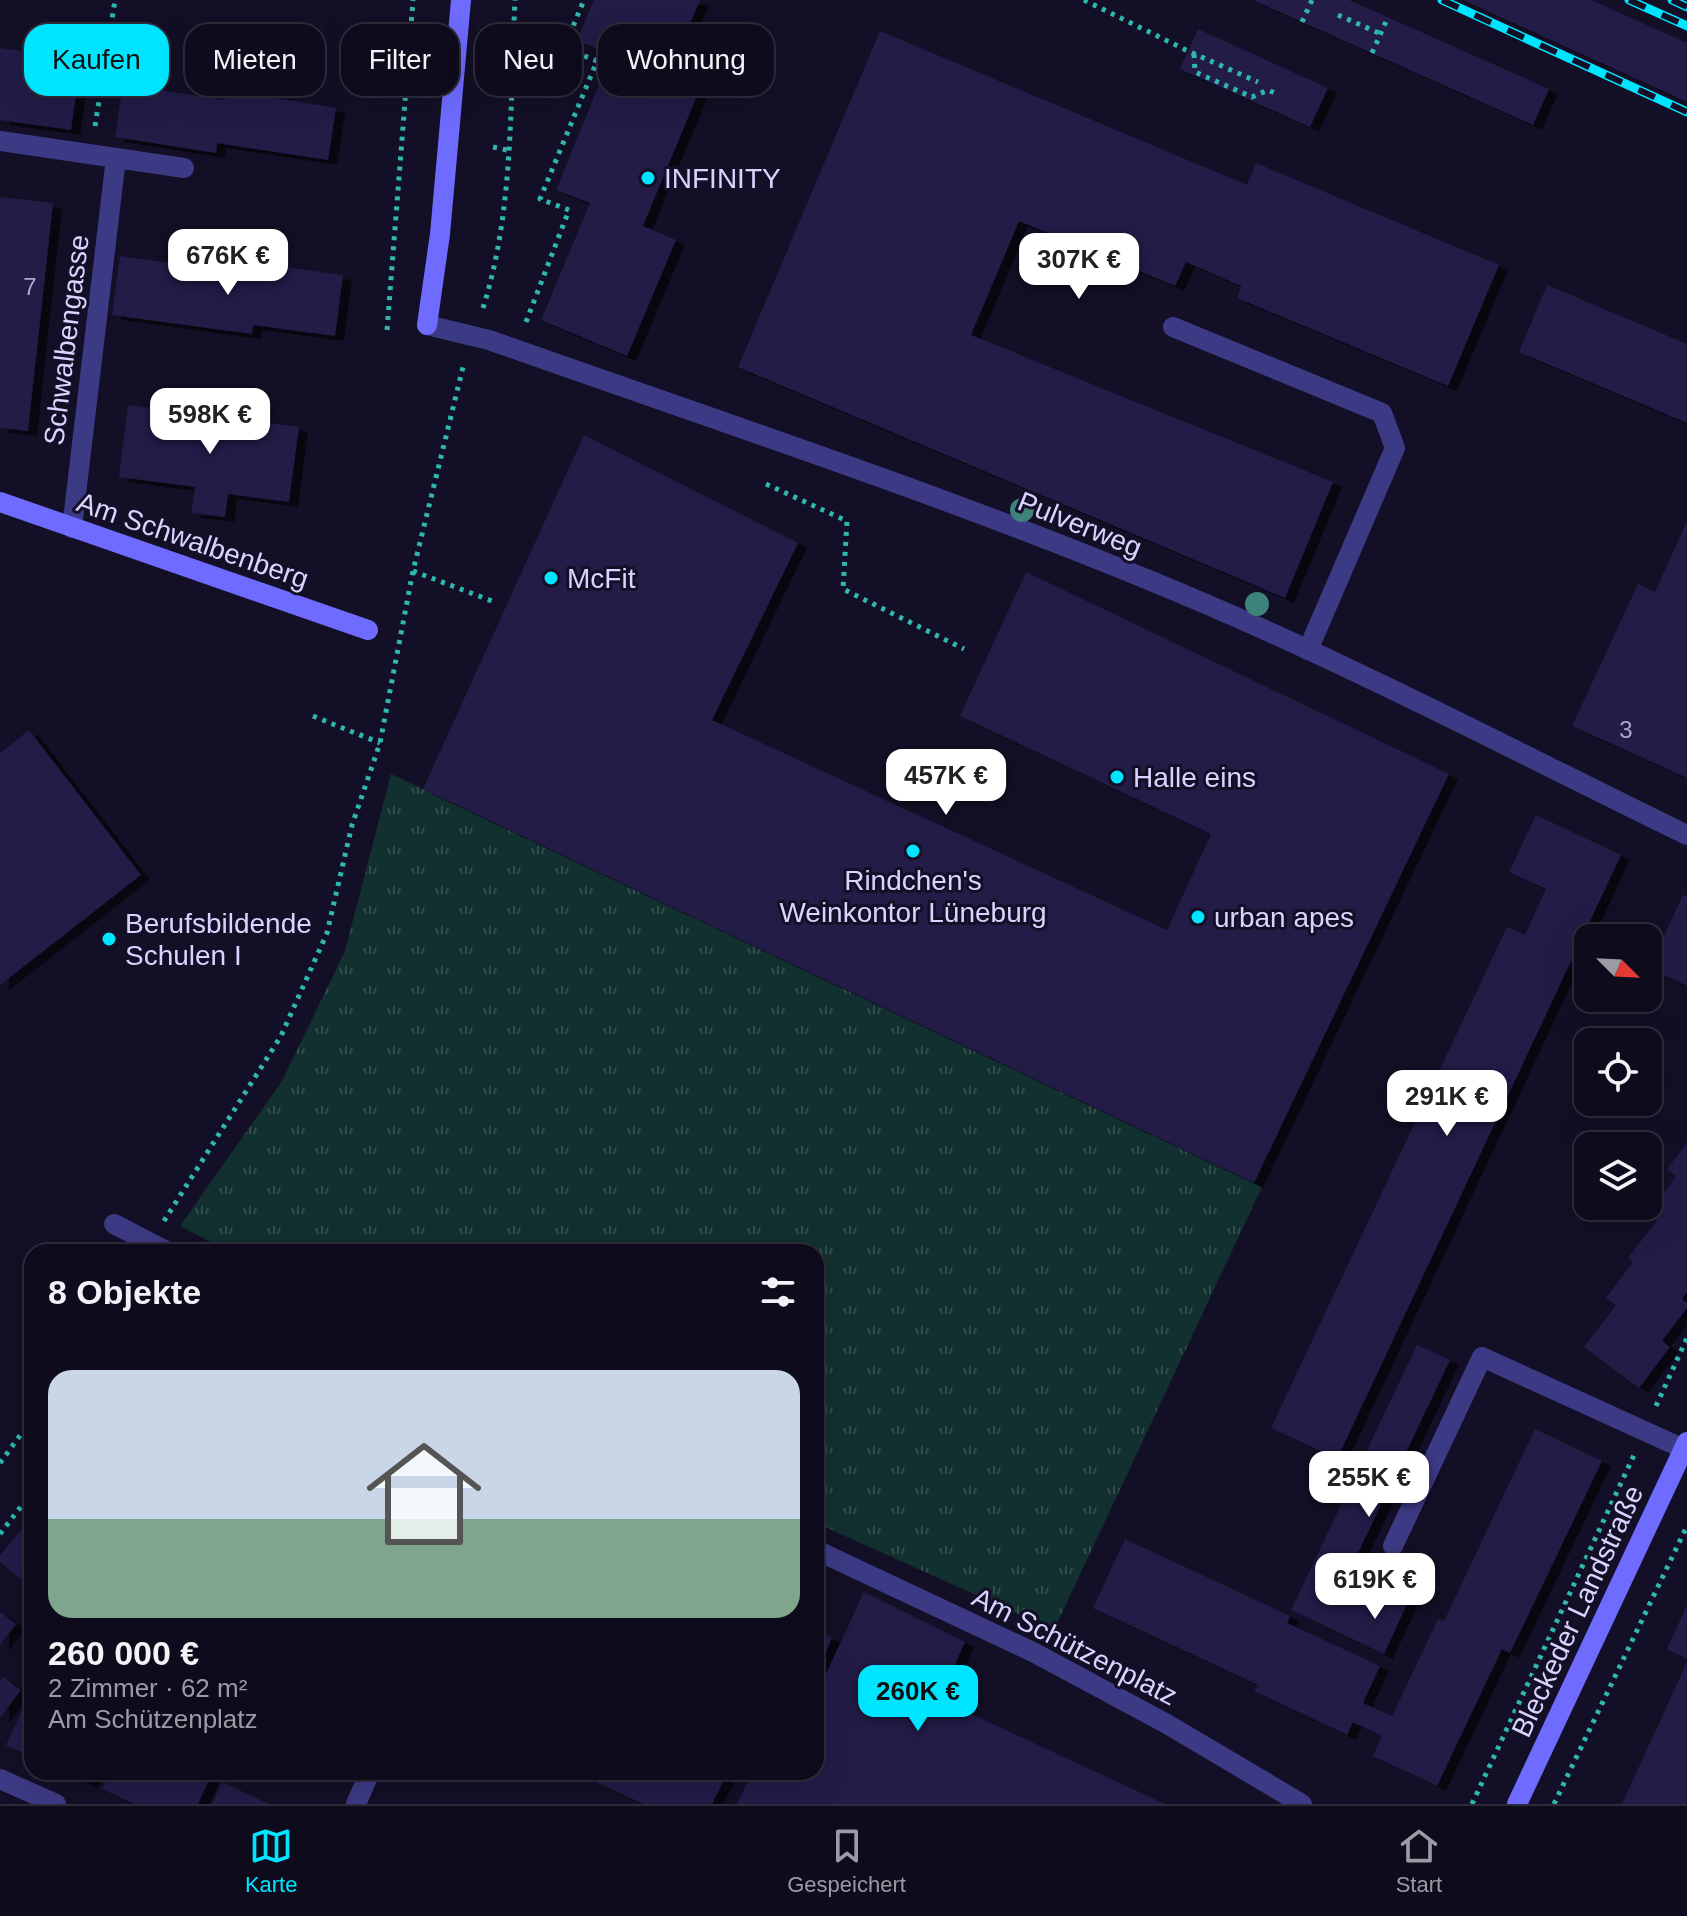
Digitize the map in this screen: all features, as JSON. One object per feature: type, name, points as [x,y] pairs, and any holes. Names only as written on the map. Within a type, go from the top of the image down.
[{"type":"street","name":"Pulverweg","points":[[461,0],[440,234],[427,325],[516,350],[1019,529],[1228,613],[1687,835]]},
{"type":"street","points":[[0,141],[184,168]]},
{"type":"street","name":"Schwalbengasse","points":[[72,528],[116,158]]},
{"type":"street","points":[[1173,327],[1382,413],[1395,448],[1308,650]]},
{"type":"street","name":"Am Schwalbenberg","points":[[0,502],[368,630]]},
{"type":"street","points":[[114,1224],[153,1244]]},
{"type":"street","points":[[1393,1546],[1482,1357],[1645,1431],[1685,1445]]},
{"type":"street","name":"Bleckeder Landstraße","points":[[1517,1804],[1679,1478],[1685,1445]]},
{"type":"street","name":"Am Schützenplatz","points":[[824,1554],[1045,1658],[1167,1724],[1302,1804]]},
{"type":"street","points":[[0,1779],[56,1804]]},
{"type":"street","points":[[356,1804],[366,1780]]},
{"type":"path","points":[[91,154],[115,0]]},
{"type":"path","points":[[387,330],[413,0]]},
{"type":"path","points":[[161,1244],[281,1036],[327,933],[352,825],[380,743],[413,571],[467,350],[493,275],[502,229],[515,0]]},
{"type":"path","points":[[516,350],[569,210],[540,199],[597,61],[564,48],[584,0]]},
{"type":"path","points":[[1084,0],[1258,82]]},
{"type":"path","points":[[1302,22],[1312,3]]},
{"type":"path","points":[[1338,15],[1381,34]]},
{"type":"path","points":[[1372,53],[1388,17]]},
{"type":"path","points":[[1194,54],[1195,72],[1252,97],[1268,90],[1277,94]]},
{"type":"path","points":[[493,147],[507,150]]},
{"type":"path","points":[[766,484],[847,521],[843,589],[964,649]]},
{"type":"path","points":[[413,571],[492,601]]},
{"type":"path","points":[[313,716],[380,743]]},
{"type":"path","points":[[1472,1804],[1687,1338]]},
{"type":"path","points":[[0,1463],[24,1430]]},
{"type":"path","points":[[0,1534],[24,1502]]},
{"type":"path","points":[[1554,1804],[1687,1526]]},
{"type":"green space","points":[[391,774],[1262,1187],[1054,1630],[824,1527],[824,1244],[215,1244],[180,1226],[282,1081],[345,951]]},
{"type":"building","points":[[594,0],[700,0],[690,24],[598,24],[598,49],[582,42],[582,28]]},
{"type":"building","points":[[1253,0],[1349,0],[1549,89],[1533,125]]},
{"type":"building","points":[[1463,0],[1591,0],[1687,43],[1687,102]]},
{"type":"building","points":[[1198,29],[1328,88],[1310,127],[1180,69]]},
{"type":"building","points":[[880,31],[1247,185],[1256,163],[1499,265],[1448,386],[1237,298],[1241,286],[1186,262],[1175,286],[1019,221],[971,335],[1333,482],[1285,598],[738,367]]},
{"type":"building","points":[[0,48],[24,51],[24,96],[76,96],[71,130],[0,120]]},
{"type":"building","points":[[598,87],[598,96],[697,96],[643,226],[676,240],[627,356],[541,320],[590,203],[556,190]]},
{"type":"building","points":[[169,91],[224,100],[225,96],[263,96],[336,108],[328,160],[217,143],[216,153],[115,137],[121,96],[169,96]]},
{"type":"building","points":[[0,197],[53,203],[28,431],[0,428]]},
{"type":"building","points":[[120,256],[260,275],[262,264],[343,275],[335,336],[253,325],[252,334],[112,315]]},
{"type":"building","points":[[1547,285],[1687,344],[1687,423],[1519,352]]},
{"type":"building","points":[[128,405],[299,427],[289,502],[228,494],[225,517],[191,513],[195,487],[119,477]]},
{"type":"building","points":[[584,435],[798,543],[712,720],[1167,930],[1211,834],[960,716],[1026,572],[1449,774],[1254,1183],[423,789]]},
{"type":"building","points":[[1687,521],[1687,778],[1572,726],[1638,584],[1655,592]]},
{"type":"building","points":[[29,730],[141,875],[0,985],[0,753]]},
{"type":"building","points":[[1536,815],[1621,855],[1589,924],[1574,924],[1574,955],[1337,1459],[1271,1428],[1507,927],[1525,935],[1546,889],[1509,872]]},
{"type":"building","points":[[1683,895],[1687,896],[1687,986],[1662,974],[1662,940]]},
{"type":"building","points":[[1687,1143],[1687,1292],[1682,1299],[1687,1303],[1687,1308],[1662,1341],[1670,1347],[1639,1388],[1584,1347],[1616,1305],[1606,1298],[1633,1262],[1628,1258],[1657,1220],[1662,1220],[1662,1196],[1676,1176],[1667,1169]]},
{"type":"building","points":[[1417,1345],[1450,1360],[1348,1574],[1408,1602],[1384,1654],[1291,1610]]},
{"type":"building","points":[[1535,1429],[1602,1461],[1510,1653],[1502,1649],[1437,1786],[1373,1756],[1382,1736],[1353,1722],[1347,1735],[1254,1691],[1258,1685],[1093,1608],[1125,1539],[1290,1616],[1287,1623],[1380,1666],[1363,1703],[1392,1716],[1438,1619],[1444,1621]]},
{"type":"building","points":[[24,1526],[24,1582],[0,1562],[0,1555]]},
{"type":"building","points":[[864,1592],[965,1642],[939,1699],[1165,1804],[737,1804],[748,1780],[824,1780],[824,1678]]},
{"type":"building","points":[[1687,1605],[1687,1659],[1667,1649]]},
{"type":"building","points":[[0,1612],[16,1624],[0,1645]]},
{"type":"building","points":[[824,1634],[832,1638],[824,1656]]},
{"type":"building","points":[[1687,1662],[1687,1804],[1622,1804]]},
{"type":"building","points":[[3,1677],[21,1690],[0,1718],[0,1681]]},
{"type":"building","points":[[24,1706],[24,1753],[6,1745]]},
{"type":"building","points":[[106,1780],[209,1780],[198,1804],[134,1804],[102,1789]]},
{"type":"building","points":[[591,1780],[724,1780],[712,1804],[643,1804]]},
{"type":"building","points":[[222,1782],[269,1804],[212,1804]]},
{"type":"railway","points":[[1442,0],[1687,112]]},
{"type":"railway","points":[[1629,0],[1687,26]]},
{"type":"railway","points":[[1672,0],[1687,7]]},
{"type":"place","name":"INFINITY","points":[[648,178]]},
{"type":"place","name":"McFit","points":[[551,578]]},
{"type":"place","name":"Halle eins","points":[[1117,777]]},
{"type":"place","name":"Rindchen's Weinkontor Lüneburg","points":[[913,851]]},
{"type":"place","name":"urban apes","points":[[1198,917]]},
{"type":"place","name":"Berufsbildende Schulen I","points":[[109,939]]}]
